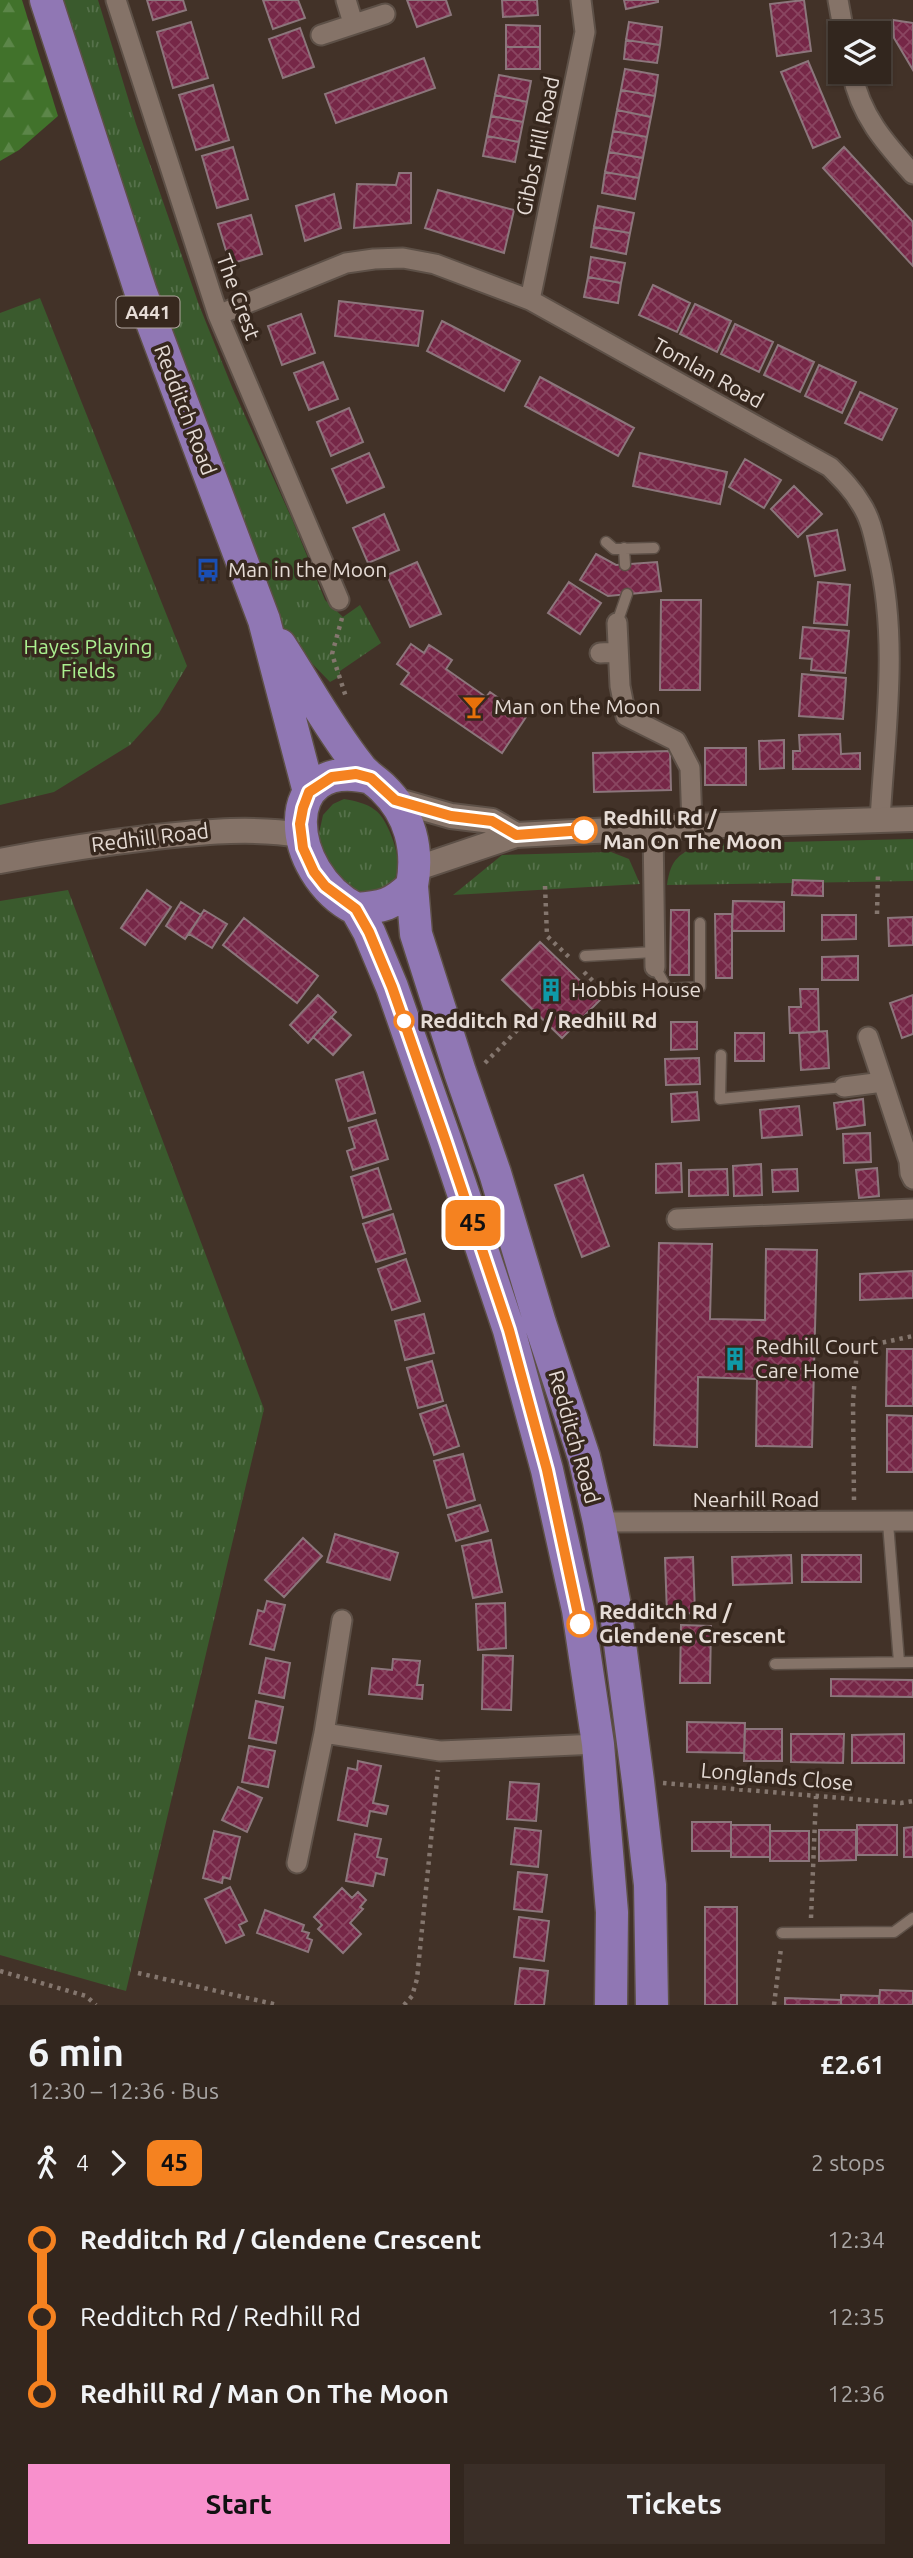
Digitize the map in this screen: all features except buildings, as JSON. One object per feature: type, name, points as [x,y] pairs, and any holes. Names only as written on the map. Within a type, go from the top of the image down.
[{"type":"highway","name":"Redditch Road","points":[[46,0],[141,293],[264,620],[309,792]]},
{"type":"highway","name":"Redditch Road","points":[[264,620],[360,768],[371,778]]},
{"type":"highway","points":[[309,792],[332,777],[356,774],[371,778]]},
{"type":"highway","name":"A441","points":[[371,778],[395,800],[407,821],[415,853],[414,877]]},
{"type":"highway","name":"A441","points":[[309,792],[303,808],[303,848],[314,872],[325,886],[356,909]]},
{"type":"highway","name":"Redditch Road","points":[[414,877],[416,934],[495,1173],[584,1457],[599,1522],[615,1606],[639,1781],[650,1885],[652,2005]]},
{"type":"highway","points":[[356,909],[391,904],[414,877]]},
{"type":"highway","name":"Redditch Road","points":[[356,909],[369,932],[392,987],[509,1330],[547,1470],[578,1610],[597,1744],[612,1912],[611,2005]]},
{"type":"street","name":"The Crest","points":[[116,0],[218,315],[340,600]]},
{"type":"street","points":[[346,0],[353,23]]},
{"type":"street","name":"Gibbs Hill Road","points":[[530,300],[585,32],[581,0]]},
{"type":"street","points":[[838,0],[842,21]]},
{"type":"street","points":[[321,35],[385,15]]},
{"type":"street","points":[[854,84],[863,110],[878,135],[913,174]]},
{"type":"street","name":"Tomlan Road","points":[[218,315],[346,263],[374,258],[403,258],[435,264],[530,300],[830,467],[862,505],[872,527],[890,630],[880,820]]},
{"type":"street","points":[[617,623],[609,653],[626,716],[676,741],[690,768],[692,826]]},
{"type":"street","points":[[395,800],[451,816],[492,821],[516,835]]},
{"type":"street","points":[[414,877],[516,835],[913,819]]},
{"type":"street","points":[[653,828],[654,960]]},
{"type":"street","name":"Redhill Road","points":[[0,861],[87,845],[223,830],[260,830],[301,835]]},
{"type":"street","points":[[869,1037],[913,1179]]},
{"type":"street","points":[[844,1087],[883,1082]]},
{"type":"street","points":[[677,1219],[913,1209]]},
{"type":"street","name":"Nearhill Road","points":[[599,1522],[913,1521]]},
{"type":"street","points":[[298,1863],[324,1733],[342,1620]]},
{"type":"street","points":[[324,1733],[440,1751],[597,1744]]},
{"type":"lane","points":[[606,542],[614,548],[654,548]]},
{"type":"lane","points":[[624,548],[625,565]]},
{"type":"lane","points":[[617,623],[627,594]]},
{"type":"lane","points":[[584,957],[654,960],[667,989],[700,987],[700,923]]},
{"type":"lane","points":[[721,1055],[720,1099],[844,1087]]},
{"type":"lane","points":[[888,1523],[899,1662]]},
{"type":"lane","points":[[775,1664],[913,1662]]},
{"type":"lane","points":[[782,1933],[894,1932],[913,1918]]},
{"type":"path","points":[[340,600],[343,617],[332,654],[349,709]]},
{"type":"path","points":[[877,914],[878,874]]},
{"type":"path","points":[[545,886],[547,936],[606,994]]},
{"type":"path","points":[[480,1068],[535,1012]]},
{"type":"path","points":[[854,1522],[853,1402],[857,1348],[913,1336]]},
{"type":"path","points":[[404,2005],[412,1996],[417,1979],[440,1751]]},
{"type":"path","name":"Longlands Close","points":[[639,1781],[901,1803],[913,1801]]},
{"type":"path","points":[[811,1931],[816,1796]]},
{"type":"path","points":[[774,2005],[782,1933]]},
{"type":"path","points":[[0,1971],[86,1996],[96,2005]]},
{"type":"path","points":[[138,1973],[278,2005]]},
{"type":"green space","points":[[0,0],[22,0],[58,116],[19,150],[0,161]]},
{"type":"green space","points":[[58,0],[98,0],[136,124],[199,305],[325,600],[343,617],[360,605],[381,643],[340,671],[339,677],[330,682],[278,624],[154,296]]},
{"type":"green space","name":"Hayes Playing Fields","points":[[40,298],[187,666],[159,713],[130,745],[54,792],[0,805],[0,313]]},
{"type":"green space","points":[[344,799],[372,808],[388,827],[398,858],[395,878],[389,889],[369,894],[353,891],[326,862],[318,838],[323,815],[333,804]]},
{"type":"green space","points":[[913,839],[913,881],[667,885],[677,858],[702,844]]},
{"type":"green space","points":[[611,852],[629,859],[640,884],[453,895],[502,855]]},
{"type":"green space","points":[[68,890],[264,1409],[126,1991],[0,1955],[0,901]]},
{"type":"bus line","name":"45","points":[[580,1624],[547,1470],[509,1330],[392,987],[369,932],[356,909],[325,886],[314,872],[303,848],[300,824],[309,792],[332,777],[356,774],[371,778],[395,800],[451,816],[492,821],[516,835],[584,830]]},
{"type":"place","name":"Man in the Moon","points":[[208,570]]},
{"type":"place","name":"Man on the Moon","points":[[474,707]]},
{"type":"place","name":"Redhill Rd / Man On The Moon","points":[[584,830]]},
{"type":"place","name":"Hobbis House","points":[[551,990]]},
{"type":"place","name":"Redditch Rd / Redhill Rd","points":[[404,1021]]},
{"type":"place","name":"Redhill Court Care Home","points":[[735,1359]]},
{"type":"place","name":"Redditch Rd / Glendene Crescent","points":[[580,1624]]}]
